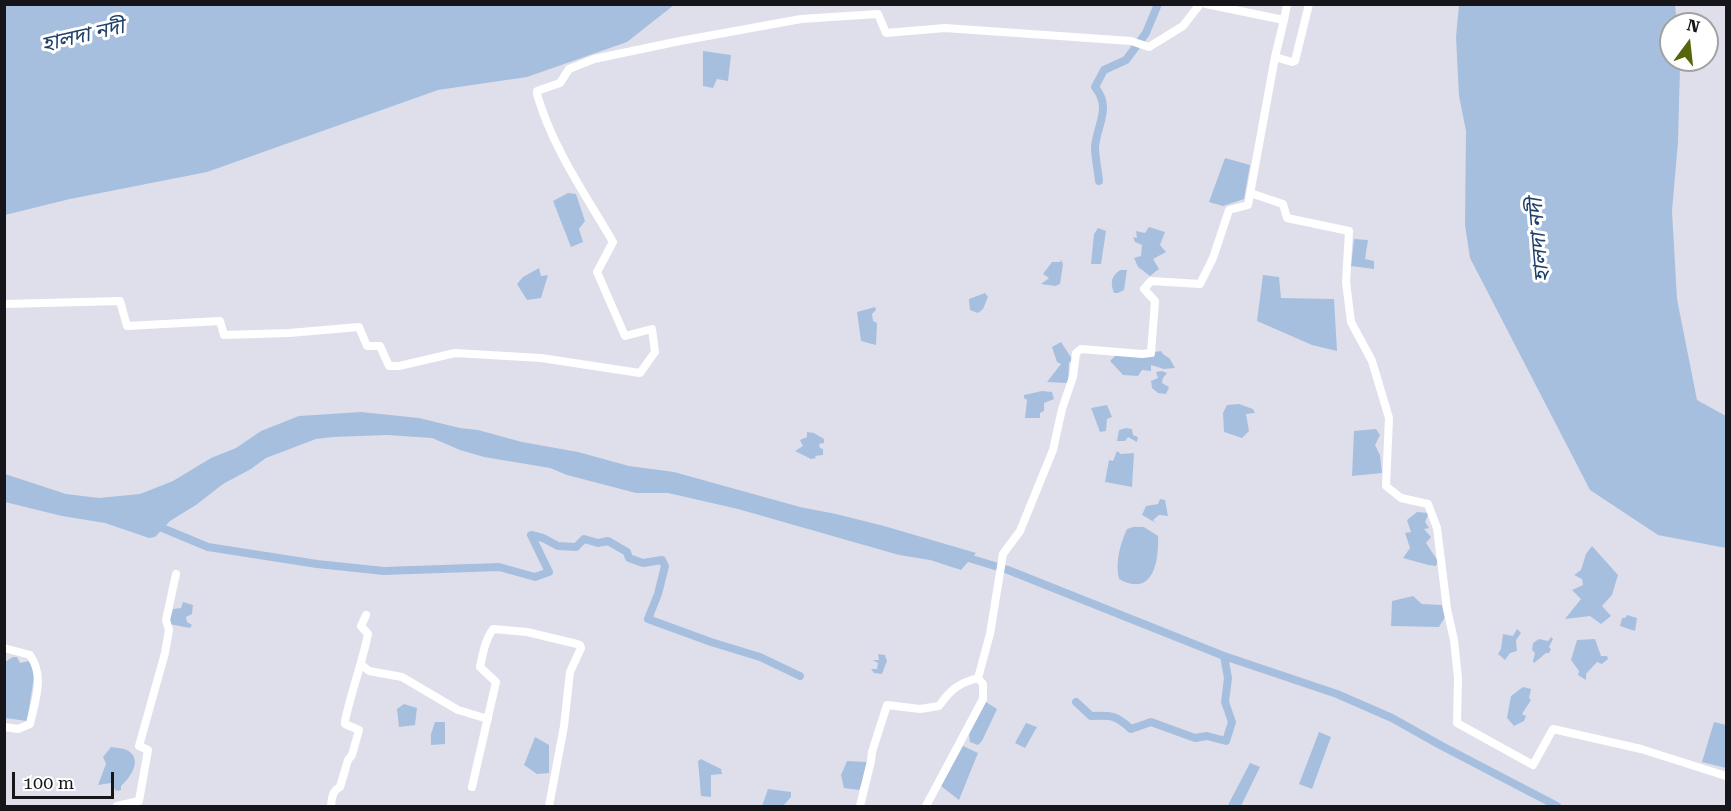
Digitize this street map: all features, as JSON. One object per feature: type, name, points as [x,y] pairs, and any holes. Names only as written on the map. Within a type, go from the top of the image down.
[{"type":"street","points":[[4,304],[120,302],[127,326],[220,321],[224,335],[289,333],[359,327],[367,346],[380,346],[389,366],[399,366],[455,353],[541,358],[640,373],[655,352],[652,329],[625,336],[597,272],[613,242],[564,156],[543,114],[537,91],[560,83],[569,69],[594,59],[680,40],[801,19],[878,14],[886,33],[945,28],[1131,41],[1149,48],[1183,26],[1200,4]]},
{"type":"street","points":[[1206,4],[1284,20]]},
{"type":"street","points":[[978,678],[990,634],[1003,554],[1020,531],[1053,450],[1062,409],[1074,377],[1076,353],[1082,350],[1151,353],[1155,301],[1144,289],[1151,281],[1200,284],[1213,258],[1229,210],[1248,205],[1287,4]]},
{"type":"street","points":[[1275,57],[1295,61],[1309,4]]},
{"type":"street","points":[[1250,193],[1283,204],[1287,218],[1349,231],[1346,282],[1351,322],[1372,362],[1389,418],[1386,486],[1401,498],[1428,504],[1437,528],[1458,678],[1457,723],[1533,765],[1553,729],[1641,749],[1726,776]]},
{"type":"street","points":[[117,807],[140,801],[148,750],[139,746],[170,630],[166,620],[176,574]]},
{"type":"street","points":[[331,807],[332,795],[340,787],[359,730],[345,724],[345,721],[351,691],[362,665],[368,634],[361,626],[366,615]]},
{"type":"street","points":[[472,787],[496,682],[480,667],[486,640],[493,629],[527,632],[580,645],[581,648],[570,672],[564,726],[549,807]]},
{"type":"street","points":[[4,648],[30,655],[37,666],[39,681],[30,724],[18,729],[4,727]]},
{"type":"street","points":[[362,665],[369,671],[402,677],[458,710],[488,719]]},
{"type":"street","points":[[860,807],[872,761],[872,752],[887,705],[920,709],[939,706],[946,695],[960,683],[978,678]]},
{"type":"street","points":[[926,807],[983,699],[983,684],[978,678]]},
{"type":"water","name":"হালদা নদী","points":[[4,5],[674,5],[627,42],[527,77],[438,90],[207,172],[70,199],[5,215]]},
{"type":"water","name":"হালদা নদী","points":[[1459,5],[1675,5],[1676,12],[1659,12],[1659,72],[1680,72],[1678,142],[1672,211],[1677,299],[1697,400],[1726,416],[1726,548],[1658,535],[1590,490],[1470,258],[1465,225],[1466,131],[1459,96],[1456,37]]},
{"type":"water","points":[[703,51],[731,55],[728,81],[717,79],[713,88],[703,86]]},
{"type":"water","points":[[1225,158],[1250,165],[1244,199],[1223,206],[1209,202]]},
{"type":"water","points":[[568,193],[576,194],[585,221],[579,229],[583,242],[571,247],[553,201]]},
{"type":"water","points":[[1149,227],[1165,232],[1160,245],[1166,252],[1153,259],[1159,269],[1150,276],[1138,267],[1134,258],[1141,256],[1142,245],[1135,242],[1133,237],[1137,238],[1136,231],[1145,233]]},
{"type":"water","points":[[1098,228],[1106,231],[1101,264],[1091,264],[1094,234]]},
{"type":"water","points":[[1354,239],[1368,240],[1365,259],[1374,261],[1374,269],[1351,266]]},
{"type":"water","points":[[1061,260],[1063,264],[1060,284],[1055,286],[1041,284],[1049,278],[1043,274],[1052,262]]},
{"type":"water","points":[[539,268],[541,276],[548,275],[541,298],[527,300],[517,284],[523,277]]},
{"type":"water","points":[[1120,270],[1127,270],[1124,290],[1114,293],[1112,280]]},
{"type":"water","points":[[1263,275],[1279,277],[1281,298],[1334,299],[1337,351],[1312,345],[1257,321]]},
{"type":"water","points":[[985,293],[988,297],[983,309],[978,313],[970,310],[969,299]]},
{"type":"water","points":[[875,307],[876,310],[872,314],[873,321],[877,323],[876,345],[861,341],[857,312]]},
{"type":"water","points":[[1061,342],[1074,362],[1069,362],[1068,383],[1047,382],[1061,364],[1057,362],[1052,347]]},
{"type":"water","points":[[1161,351],[1170,359],[1175,368],[1164,369],[1151,365],[1151,371],[1142,370],[1138,376],[1123,375],[1110,361],[1117,354],[1151,355],[1154,358],[1155,352]]},
{"type":"water","points":[[1156,372],[1167,373],[1162,383],[1169,387],[1166,394],[1158,393],[1152,388],[1151,381],[1158,378]]},
{"type":"water","points":[[1042,391],[1052,392],[1054,399],[1044,403],[1044,411],[1040,413],[1040,418],[1025,418],[1027,400],[1024,395]]},
{"type":"water","points":[[1239,404],[1253,409],[1255,413],[1246,414],[1249,431],[1242,438],[1224,432],[1223,413],[1227,405]]},
{"type":"water","points":[[1107,405],[1112,417],[1107,419],[1106,431],[1100,432],[1091,408]]},
{"type":"water","points":[[361,412],[419,418],[522,442],[578,452],[629,466],[674,472],[800,507],[884,526],[976,553],[961,570],[930,560],[899,555],[738,509],[668,493],[636,493],[567,475],[550,468],[484,457],[432,438],[387,435],[316,439],[266,458],[223,484],[170,521],[155,537],[149,538],[105,523],[62,516],[5,502],[5,474],[66,494],[99,498],[140,494],[173,481],[211,458],[236,448],[261,431],[299,416]]},
{"type":"water","points":[[1132,429],[1133,435],[1138,437],[1137,442],[1128,437],[1125,441],[1117,441],[1119,430]]},
{"type":"water","points":[[1376,429],[1380,435],[1375,445],[1380,455],[1382,473],[1352,476],[1354,431]]},
{"type":"water","points":[[807,432],[824,439],[824,443],[819,444],[823,449],[823,455],[811,459],[795,451],[803,446],[800,440],[807,437]]},
{"type":"water","points":[[1117,451],[1121,454],[1134,453],[1132,487],[1105,482],[1109,460],[1113,461]]},
{"type":"water","points":[[1160,499],[1165,500],[1168,516],[1159,515],[1153,520],[1156,523],[1142,515],[1146,506],[1158,504]]},
{"type":"water","points":[[1417,512],[1429,513],[1425,522],[1429,528],[1424,529],[1431,537],[1426,543],[1438,561],[1436,566],[1403,558],[1410,548],[1405,533],[1411,532],[1407,520]]},
{"type":"water","points":[[1144,527],[1158,536],[1157,556],[1152,574],[1147,581],[1140,584],[1130,584],[1119,579],[1118,573],[1122,541],[1127,529]]},
{"type":"water","points":[[1592,546],[1618,575],[1612,595],[1602,606],[1611,616],[1601,624],[1590,616],[1565,619],[1581,599],[1572,590],[1583,585],[1582,579],[1574,575],[1581,570],[1586,554]]},
{"type":"water","points":[[1413,596],[1422,604],[1442,605],[1445,617],[1439,627],[1391,626],[1392,601]]},
{"type":"water","points":[[183,602],[193,605],[192,614],[186,617],[187,622],[192,625],[190,628],[169,624],[173,609],[181,608]]},
{"type":"water","points":[[1627,615],[1637,618],[1635,631],[1620,626],[1622,618]]},
{"type":"water","points":[[1517,629],[1521,633],[1516,640],[1517,651],[1510,653],[1505,660],[1498,654],[1503,634],[1513,636]]},
{"type":"water","points":[[1551,637],[1553,639],[1549,653],[1534,663],[1533,643],[1539,639],[1548,641]]},
{"type":"water","points":[[1595,639],[1601,656],[1607,656],[1608,659],[1602,664],[1597,662],[1586,674],[1586,680],[1578,675],[1579,671],[1571,660],[1577,640]]},
{"type":"water","points":[[878,654],[885,655],[887,661],[882,674],[874,673],[871,669],[877,669],[878,663],[873,660],[879,660]]},
{"type":"water","points":[[17,657],[20,663],[29,661],[35,671],[27,721],[5,718],[5,662]]},
{"type":"water","points":[[1523,687],[1531,689],[1529,698],[1531,700],[1522,714],[1526,716],[1524,721],[1514,726],[1507,718],[1511,696]]},
{"type":"water","points":[[986,702],[997,709],[978,745],[970,742],[969,734]]},
{"type":"water","points":[[404,704],[417,708],[415,725],[399,727],[397,709]]},
{"type":"water","points":[[435,722],[445,722],[445,744],[431,745],[431,734]]},
{"type":"water","points":[[1714,722],[1726,725],[1726,768],[1702,762]]},
{"type":"water","points":[[1026,723],[1037,727],[1025,748],[1015,743]]},
{"type":"water","points":[[1319,732],[1331,737],[1312,789],[1299,784]]},
{"type":"water","points":[[535,737],[549,745],[549,773],[537,774],[524,765]]},
{"type":"water","points":[[963,746],[978,753],[959,800],[941,786]]},
{"type":"water","points":[[111,747],[128,751],[135,761],[131,775],[121,786],[121,790],[116,791],[111,783],[98,785],[106,764],[103,757]]},
{"type":"water","points":[[701,759],[721,769],[722,774],[711,775],[711,797],[701,796],[698,761]]},
{"type":"water","points":[[847,761],[867,762],[869,770],[859,790],[844,788],[841,775]]},
{"type":"water","points":[[1250,763],[1260,767],[1241,806],[1228,805]]},
{"type":"water","points":[[768,789],[791,792],[791,797],[783,806],[762,806]]},
{"type":"waterway","points":[[1099,181],[1095,147],[1103,109],[1100,95],[1095,87],[1104,70],[1126,60],[1146,33],[1158,4]]},
{"type":"waterway","points":[[155,525],[208,547],[317,564],[384,571],[499,567],[535,577],[549,572],[531,535],[558,546],[576,547],[584,539],[598,543],[608,541],[627,552],[629,558],[643,563],[662,560],[665,566],[658,594],[648,619],[760,657],[800,676]]},
{"type":"waterway","points":[[962,556],[1008,570],[1224,656],[1337,694],[1392,718],[1557,806]]},
{"type":"waterway","points":[[1076,702],[1091,716],[1113,717],[1131,729],[1151,722],[1195,738],[1207,736],[1226,741],[1232,722],[1225,702],[1228,678],[1224,656]]}]
